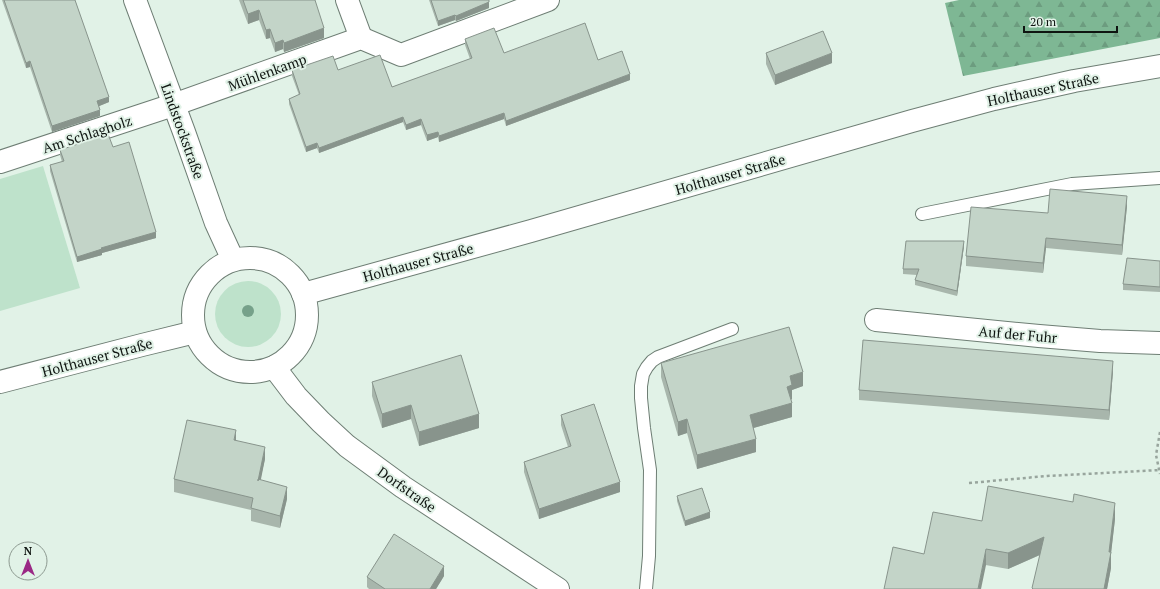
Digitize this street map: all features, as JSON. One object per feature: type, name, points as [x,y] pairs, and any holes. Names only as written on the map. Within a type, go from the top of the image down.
[{"type":"street","name":"Lindstockstraße","points":[[135,0],[216,223],[233,260]]},
{"type":"street","points":[[348,0],[361,38],[401,55],[548,0]]},
{"type":"street","name":"Mühlenkamp","points":[[173,106],[361,38]]},
{"type":"street","name":"Holthauser Straße","points":[[303,294],[532,231],[904,123],[994,99],[1074,81],[1160,66]]},
{"type":"street","name":"Am Schlagholz","points":[[0,162],[173,106]]},
{"type":"street","points":[[250,258],[266,260],[282,268],[295,280],[303,294],[306,308],[306,322],[303,336],[296,349],[286,359],[274,367],[259,372],[242,372],[226,368],[213,359],[202,347],[195,332],[192,317],[194,302],[199,288],[208,276],[219,267],[233,260],[250,258]]},
{"type":"street","name":"Auf der Fuhr","points":[[876,320],[1100,341],[1160,343]]},
{"type":"street","name":"Holthauser Straße","points":[[0,382],[195,332]]},
{"type":"street","name":"Dorfstraße","points":[[274,367],[296,396],[321,422],[348,446],[403,487],[558,589]]},
{"type":"lane","points":[[922,214],[1072,184],[1160,178]]},
{"type":"lane","points":[[646,589],[649,556],[651,490],[641,398],[643,374],[652,361],[658,357],[732,329]]},
{"type":"path","points":[[1160,432],[1156,455],[1160,474]]},
{"type":"path","points":[[969,482],[1159,470]]},
{"type":"green space","points":[[959,0],[1160,0],[1160,38],[963,76],[945,3]]},
{"type":"green space","points":[[43,166],[80,288],[0,311],[0,179]]},
{"type":"green space","points":[[248,281],[260,284],[271,291],[278,302],[281,314],[278,326],[271,337],[260,344],[248,347],[236,344],[225,337],[218,326],[215,314],[218,302],[225,291],[236,284]]},
{"type":"building","points":[[4,0],[75,0],[109,97],[97,101],[100,110],[52,126],[30,61],[26,63]]},
{"type":"building","points":[[243,0],[315,0],[324,28],[284,43],[283,40],[275,43],[270,29],[266,30],[259,10],[248,14]]},
{"type":"building","points":[[431,0],[489,0],[489,2],[456,16],[455,15],[438,21]]},
{"type":"building","points":[[585,23],[598,60],[622,51],[630,74],[506,121],[504,113],[439,136],[438,132],[427,135],[421,119],[406,125],[403,117],[319,148],[317,143],[306,147],[289,99],[300,94],[292,70],[333,56],[338,70],[380,55],[392,87],[472,58],[465,39],[494,28],[504,53]]},
{"type":"building","points":[[823,31],[832,53],[775,75],[766,53]]},
{"type":"building","points":[[108,134],[113,147],[129,142],[156,232],[101,248],[102,249],[77,257],[50,165],[64,161],[60,150]]},
{"type":"building","points":[[1050,189],[1127,196],[1122,245],[1046,238],[1043,263],[966,256],[971,207],[1048,213]]},
{"type":"building","points":[[906,241],[964,241],[957,291],[915,280],[919,269],[903,269]]},
{"type":"building","points":[[1127,258],[1160,261],[1160,287],[1123,284]]},
{"type":"building","points":[[789,327],[803,372],[790,376],[792,385],[787,387],[792,403],[750,415],[756,439],[697,455],[687,419],[678,422],[661,363]]},
{"type":"building","points":[[863,340],[1113,361],[1109,410],[859,390]]},
{"type":"building","points":[[461,355],[479,414],[419,432],[411,405],[382,414],[372,382]]},
{"type":"building","points":[[594,404],[620,482],[539,509],[524,462],[571,446],[561,415]]},
{"type":"building","points":[[187,420],[236,430],[234,440],[265,447],[258,479],[287,487],[280,516],[251,508],[253,498],[174,479]]},
{"type":"building","points":[[988,486],[1073,502],[1074,494],[1115,503],[1109,552],[1111,552],[1104,589],[1033,589],[1044,537],[1008,553],[986,549],[978,589],[884,589],[893,547],[924,554],[933,512],[982,521]]},
{"type":"building","points":[[702,488],[710,512],[685,521],[677,496]]},
{"type":"building","points":[[394,534],[444,566],[430,589],[385,589],[367,577]]}]
